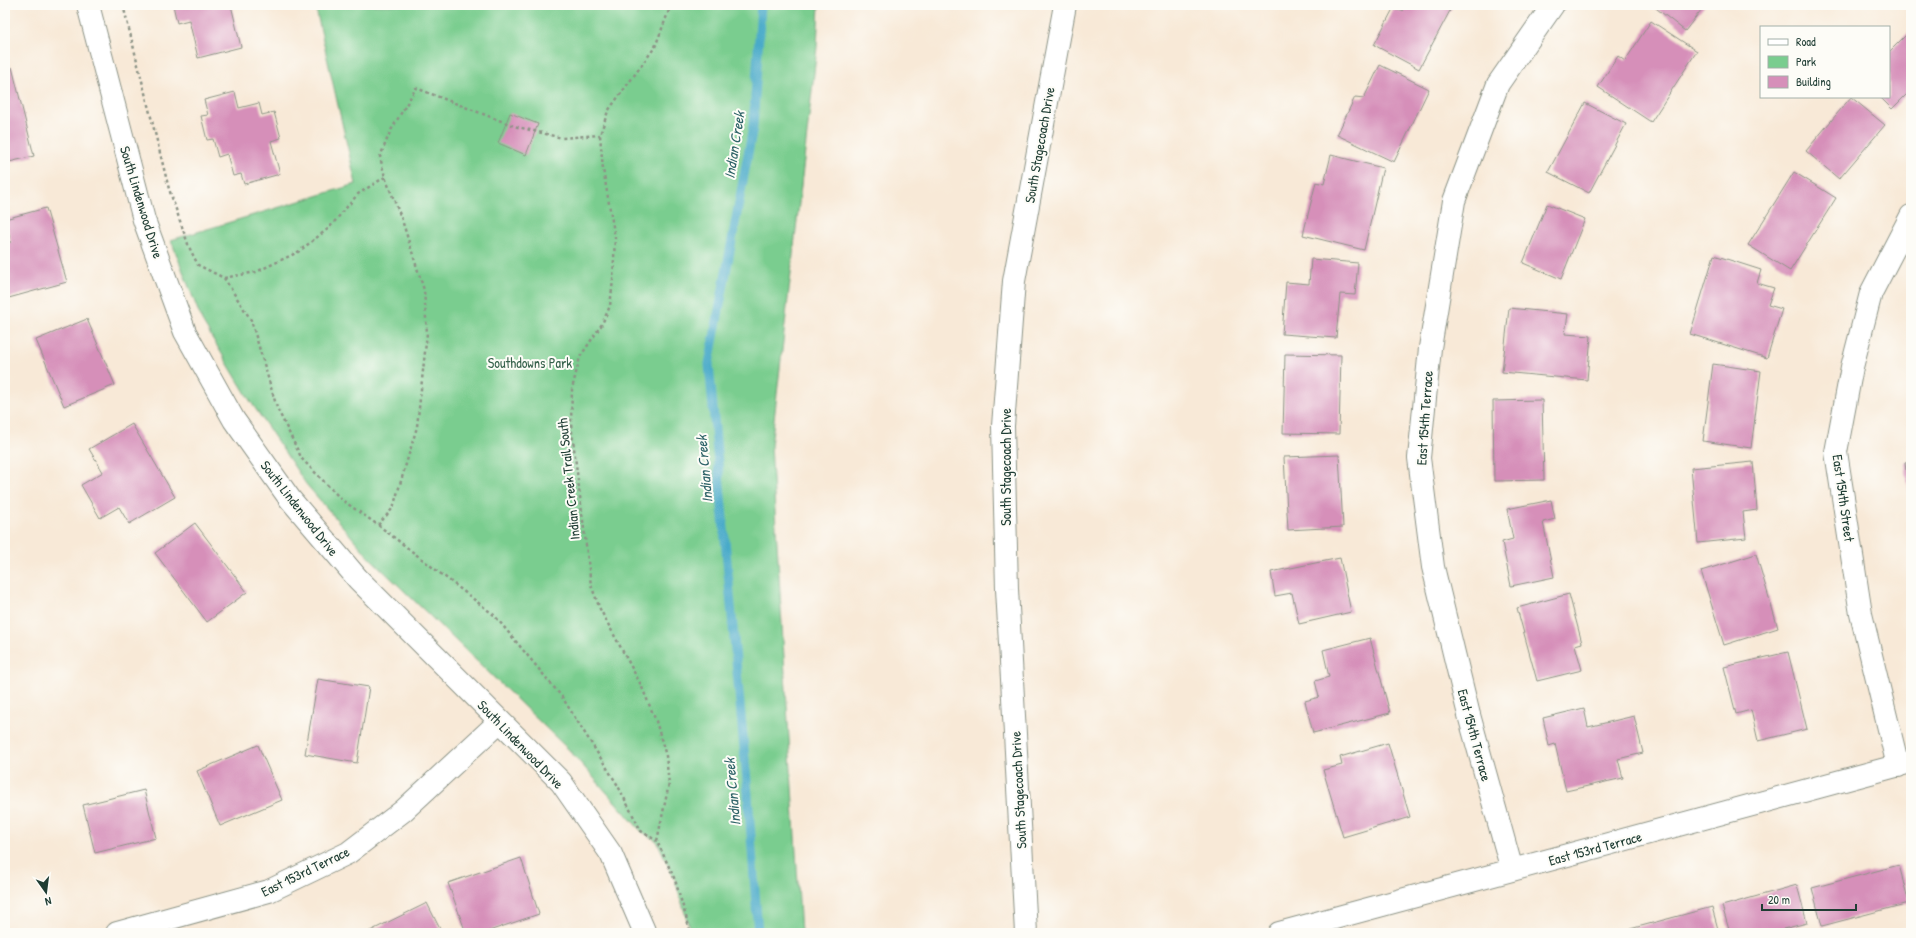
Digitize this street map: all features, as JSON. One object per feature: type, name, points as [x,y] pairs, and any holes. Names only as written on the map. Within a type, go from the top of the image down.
[{"type":"street","name":"South Lindenwood Drive","points":[[88,5],[144,220],[185,332],[234,420],[290,499],[358,580],[561,782],[610,854],[645,933]]},
{"type":"street","name":"South Stagecoach Drive","points":[[1026,933],[1007,588],[1002,426],[1014,281],[1065,5]]},
{"type":"street","name":"East 154th Terrace","points":[[1512,870],[1469,715],[1433,567],[1419,458],[1430,348],[1454,201],[1498,84],[1553,5]]},
{"type":"street","name":"East 154th Street","points":[[1904,764],[1861,614],[1836,452],[1852,366],[1871,293],[1911,216]]},
{"type":"street","name":"East 153rd Terrace","points":[[117,933],[270,891],[348,853],[403,811],[500,722]]},
{"type":"street","name":"East 153rd Terrace","points":[[1279,933],[1904,764]]},
{"type":"path","points":[[123,5],[169,189],[189,247],[198,265],[224,278],[250,320],[277,408],[302,459],[342,500],[378,525],[494,615],[562,697],[617,784],[641,831],[658,841],[675,880],[691,933]]},
{"type":"path","name":"Indian Creek Trail South","points":[[658,841],[669,784],[666,756],[656,721],[641,685],[600,609],[591,585],[571,424],[572,389],[580,357],[610,306],[613,280],[615,238],[603,169],[600,135],[608,111],[655,47],[671,5]]},
{"type":"path","points":[[378,525],[393,508],[417,427],[427,334],[424,290],[402,220],[385,177],[380,157],[390,132],[416,88],[521,128],[562,138],[600,135]]},
{"type":"path","points":[[224,278],[256,272],[298,252],[329,228],[358,194],[385,177]]},
{"type":"green space","name":"Southdowns Park","points":[[315,5],[819,5],[817,47],[771,446],[801,933],[691,933],[675,880],[657,841],[641,831],[569,750],[370,558],[306,484],[249,399],[202,321],[171,240],[356,184]]},
{"type":"building","points":[[173,5],[231,5],[241,47],[198,58],[189,20],[177,23]]},
{"type":"building","points":[[1405,5],[1453,5],[1419,69],[1374,45],[1393,9],[1402,11]]},
{"type":"building","points":[[1652,5],[1705,5],[1685,31]]},
{"type":"building","points":[[1651,21],[1697,51],[1651,122],[1598,87],[1618,56],[1625,61]]},
{"type":"building","points":[[1911,30],[1911,90],[1892,109],[1881,98],[1890,98],[1890,51]]},
{"type":"building","points":[[1380,65],[1429,89],[1394,162],[1337,135],[1355,97],[1364,98]]},
{"type":"building","points":[[12,67],[34,156],[5,163],[5,69]]},
{"type":"building","points":[[235,92],[239,108],[259,103],[262,115],[274,112],[281,138],[271,141],[280,174],[244,184],[241,174],[233,176],[227,154],[218,157],[213,139],[207,140],[201,116],[208,115],[204,100]]},
{"type":"building","points":[[1850,98],[1852,98],[1885,125],[1839,179],[1806,151]]},
{"type":"building","points":[[1585,103],[1626,124],[1589,193],[1548,172]]},
{"type":"building","points":[[510,113],[538,124],[526,155],[498,143]]},
{"type":"building","points":[[1331,155],[1383,168],[1364,250],[1303,235],[1316,182],[1324,184]]},
{"type":"building","points":[[1794,172],[1836,198],[1790,271],[1748,245]]},
{"type":"building","points":[[1547,204],[1585,219],[1561,279],[1523,263]]},
{"type":"building","points":[[46,208],[67,282],[5,299],[5,243],[11,242],[5,219]]},
{"type":"building","points":[[1714,255],[1761,270],[1757,283],[1774,288],[1768,305],[1782,309],[1767,358],[1690,334]]},
{"type":"building","points":[[1311,259],[1358,263],[1355,295],[1340,294],[1336,338],[1282,334],[1286,282],[1309,284]]},
{"type":"building","points":[[1509,308],[1568,314],[1565,334],[1591,336],[1587,380],[1502,372]]},
{"type":"building","points":[[87,319],[115,385],[64,406],[36,340]]},
{"type":"building","points":[[1285,354],[1341,355],[1339,434],[1283,433]]},
{"type":"building","points":[[1713,364],[1761,371],[1751,448],[1703,441]]},
{"type":"building","points":[[1542,400],[1544,480],[1494,481],[1493,401]]},
{"type":"building","points":[[132,424],[175,497],[129,524],[119,507],[100,518],[81,485],[103,472],[89,449]]},
{"type":"building","points":[[1339,455],[1343,527],[1288,530],[1284,457]]},
{"type":"building","points":[[1753,462],[1757,510],[1743,512],[1746,538],[1698,543],[1691,468]]},
{"type":"building","points":[[1911,462],[1911,502],[1910,502],[1905,463]]},
{"type":"building","points":[[1551,500],[1555,519],[1543,522],[1554,577],[1511,586],[1502,542],[1513,539],[1507,509]]},
{"type":"building","points":[[195,523],[247,592],[207,622],[155,553]]},
{"type":"building","points":[[1756,554],[1778,628],[1724,645],[1701,571]]},
{"type":"building","points":[[1340,558],[1351,612],[1299,624],[1292,593],[1275,596],[1271,572]]},
{"type":"building","points":[[1569,594],[1582,643],[1575,645],[1582,670],[1537,681],[1517,608]]},
{"type":"building","points":[[1370,638],[1390,713],[1313,733],[1305,701],[1319,697],[1315,681],[1329,677],[1323,650]]},
{"type":"building","points":[[1788,652],[1807,729],[1758,741],[1751,710],[1736,714],[1724,667]]},
{"type":"building","points":[[318,679],[369,687],[357,763],[305,754]]},
{"type":"building","points":[[1584,708],[1588,727],[1634,716],[1643,753],[1618,759],[1623,778],[1566,791],[1555,744],[1549,746],[1543,718]]},
{"type":"building","points":[[1388,743],[1410,817],[1343,837],[1323,770],[1342,765],[1340,757]]},
{"type":"building","points":[[258,745],[282,800],[220,826],[197,771]]},
{"type":"building","points":[[144,790],[156,838],[95,853],[83,805]]},
{"type":"building","points":[[521,858],[539,914],[483,933],[466,933],[448,883]]},
{"type":"building","points":[[1899,865],[1909,903],[1822,926],[1812,888]]},
{"type":"building","points":[[1797,885],[1807,923],[1783,929],[1784,933],[1730,933],[1722,906]]},
{"type":"building","points":[[427,903],[442,933],[366,933]]},
{"type":"building","points":[[1712,907],[1719,933],[1631,933],[1630,929]]},
{"type":"waterway","name":"Indian Creek","points":[[758,933],[747,781],[709,364],[753,127],[761,5]]}]
